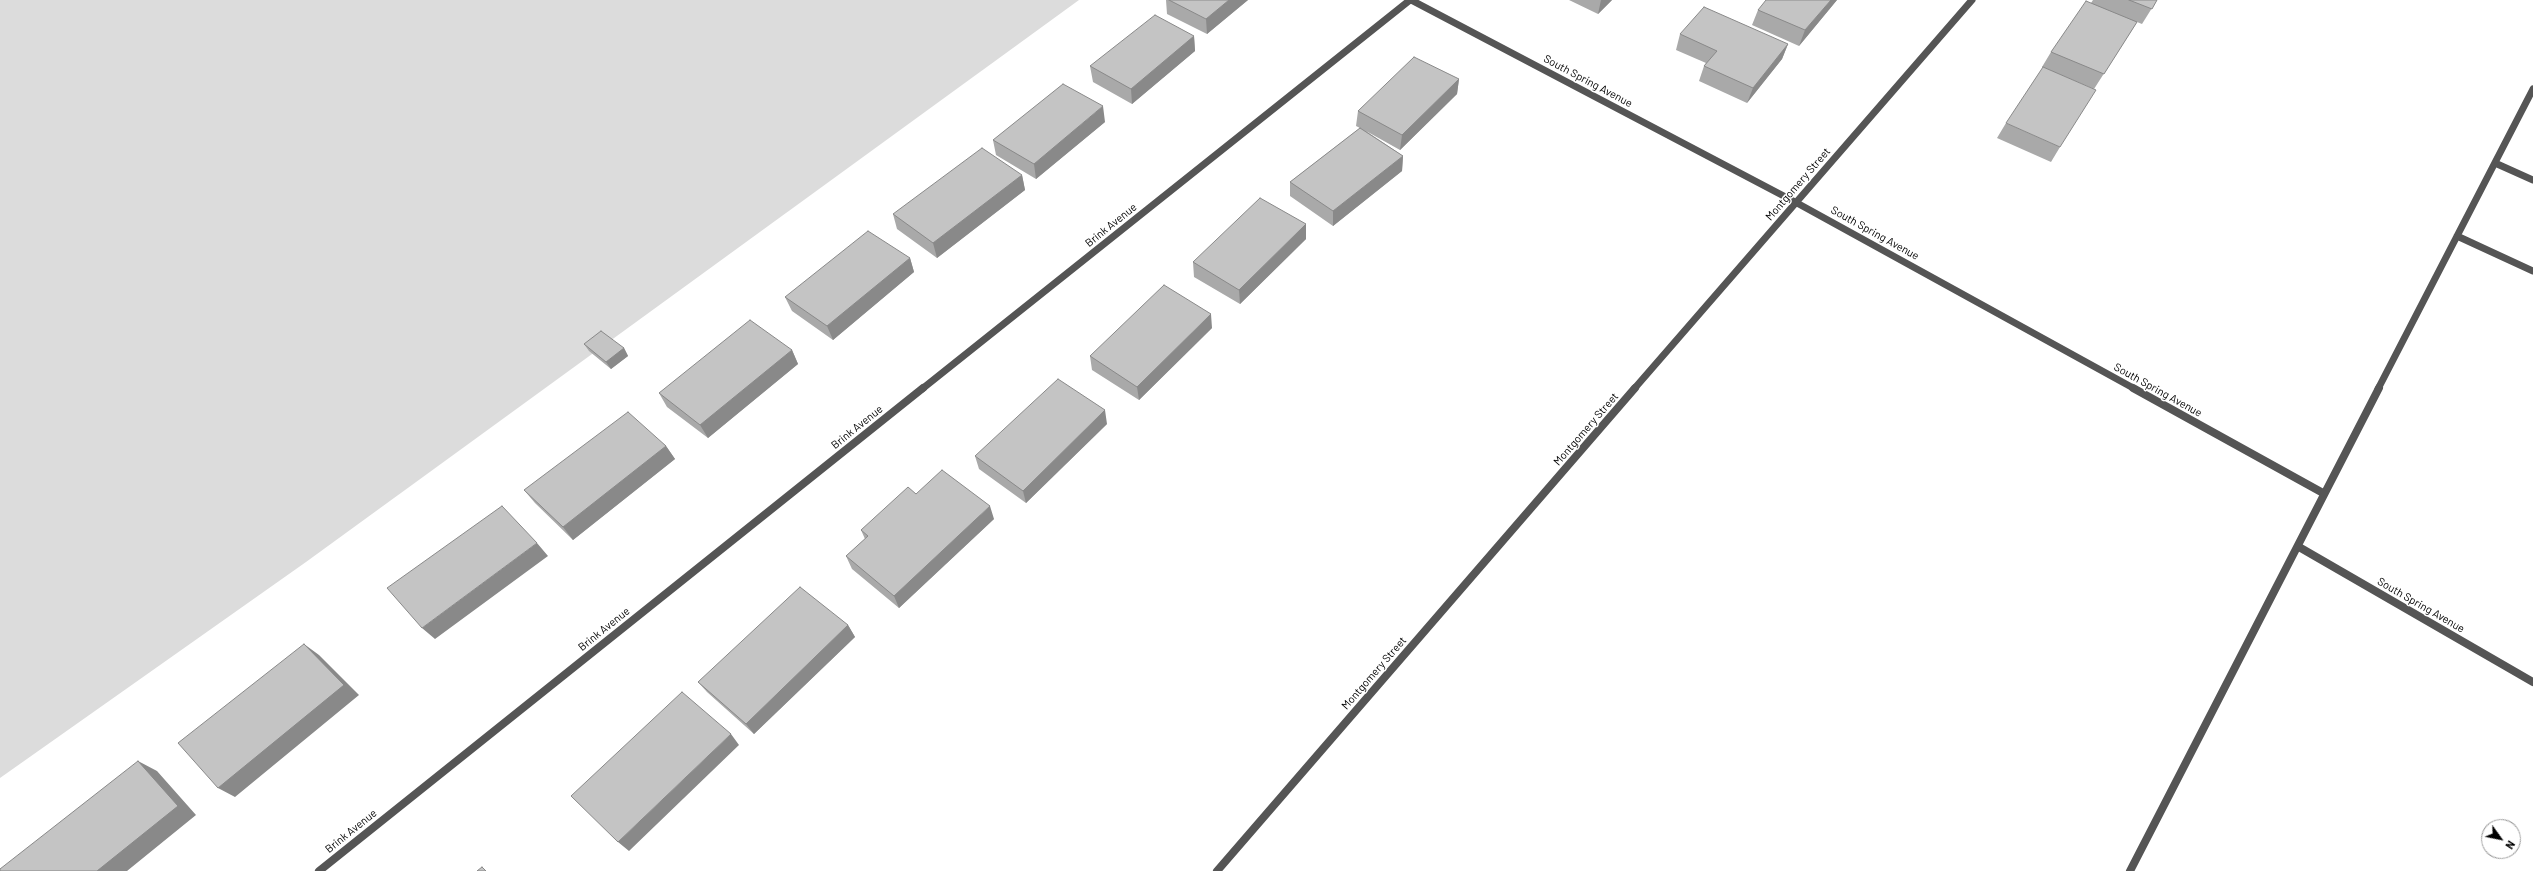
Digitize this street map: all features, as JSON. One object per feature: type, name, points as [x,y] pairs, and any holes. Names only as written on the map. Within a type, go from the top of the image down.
[{"type":"street","name":"South Spring Avenue","points":[[1410,0],[1797,203],[2323,493]]},
{"type":"street","name":"Brink Avenue","points":[[319,871],[1410,0]]},
{"type":"street","name":"Montgomery Street","points":[[1217,871],[1972,0]]},
{"type":"street","points":[[2130,871],[2299,547],[2323,493],[2533,89]]},
{"type":"street","points":[[2495,163],[2533,180]]},
{"type":"street","points":[[2457,236],[2533,271]]},
{"type":"street","name":"South Spring Avenue","points":[[2299,547],[2533,682]]},
{"type":"shaded area","points":[[0,0],[1079,0],[306,562],[0,778]]},
{"type":"building","points":[[1169,0],[1229,0],[1206,19]]},
{"type":"building","points":[[1766,0],[1831,0],[1805,30],[1758,10]]},
{"type":"building","points":[[2129,0],[2157,0],[2152,9]]},
{"type":"building","points":[[2086,1],[2137,22],[2104,74],[2051,52]]},
{"type":"building","points":[[1704,7],[1788,44],[1753,88],[1704,66],[1717,51],[1680,34]]},
{"type":"building","points":[[1155,15],[1194,36],[1131,89],[1090,66]]},
{"type":"building","points":[[1414,57],[1459,79],[1402,135],[1358,111]]},
{"type":"building","points":[[2043,67],[2096,90],[2060,147],[2006,123]]},
{"type":"building","points":[[1063,84],[1103,106],[1034,164],[993,140]]},
{"type":"building","points":[[1360,128],[1403,156],[1333,211],[1290,182]]},
{"type":"building","points":[[982,148],[1022,175],[933,243],[893,214]]},
{"type":"building","points":[[1260,198],[1306,224],[1239,290],[1193,262]]},
{"type":"building","points":[[868,231],[910,258],[827,326],[785,297]]},
{"type":"building","points":[[1164,285],[1211,314],[1137,387],[1090,356]]},
{"type":"building","points":[[750,320],[792,350],[700,425],[659,393]]},
{"type":"building","points":[[601,331],[624,348],[606,362],[584,344]]},
{"type":"building","points":[[1058,379],[1105,410],[1023,491],[975,456]]},
{"type":"building","points":[[628,412],[666,446],[563,527],[524,490]]},
{"type":"building","points":[[942,470],[990,506],[894,596],[846,556],[868,536],[861,530],[908,487],[916,494]]},
{"type":"building","points":[[502,506],[537,543],[422,628],[387,588]]},
{"type":"building","points":[[800,587],[848,625],[746,724],[698,682]]},
{"type":"building","points":[[304,644],[344,685],[218,788],[178,743]]},
{"type":"building","points":[[682,692],[731,734],[618,842],[571,796]]},
{"type":"building","points":[[138,761],[178,806],[97,871],[0,871],[0,869]]},
{"type":"building","points":[[482,867],[486,871],[477,871]]}]
